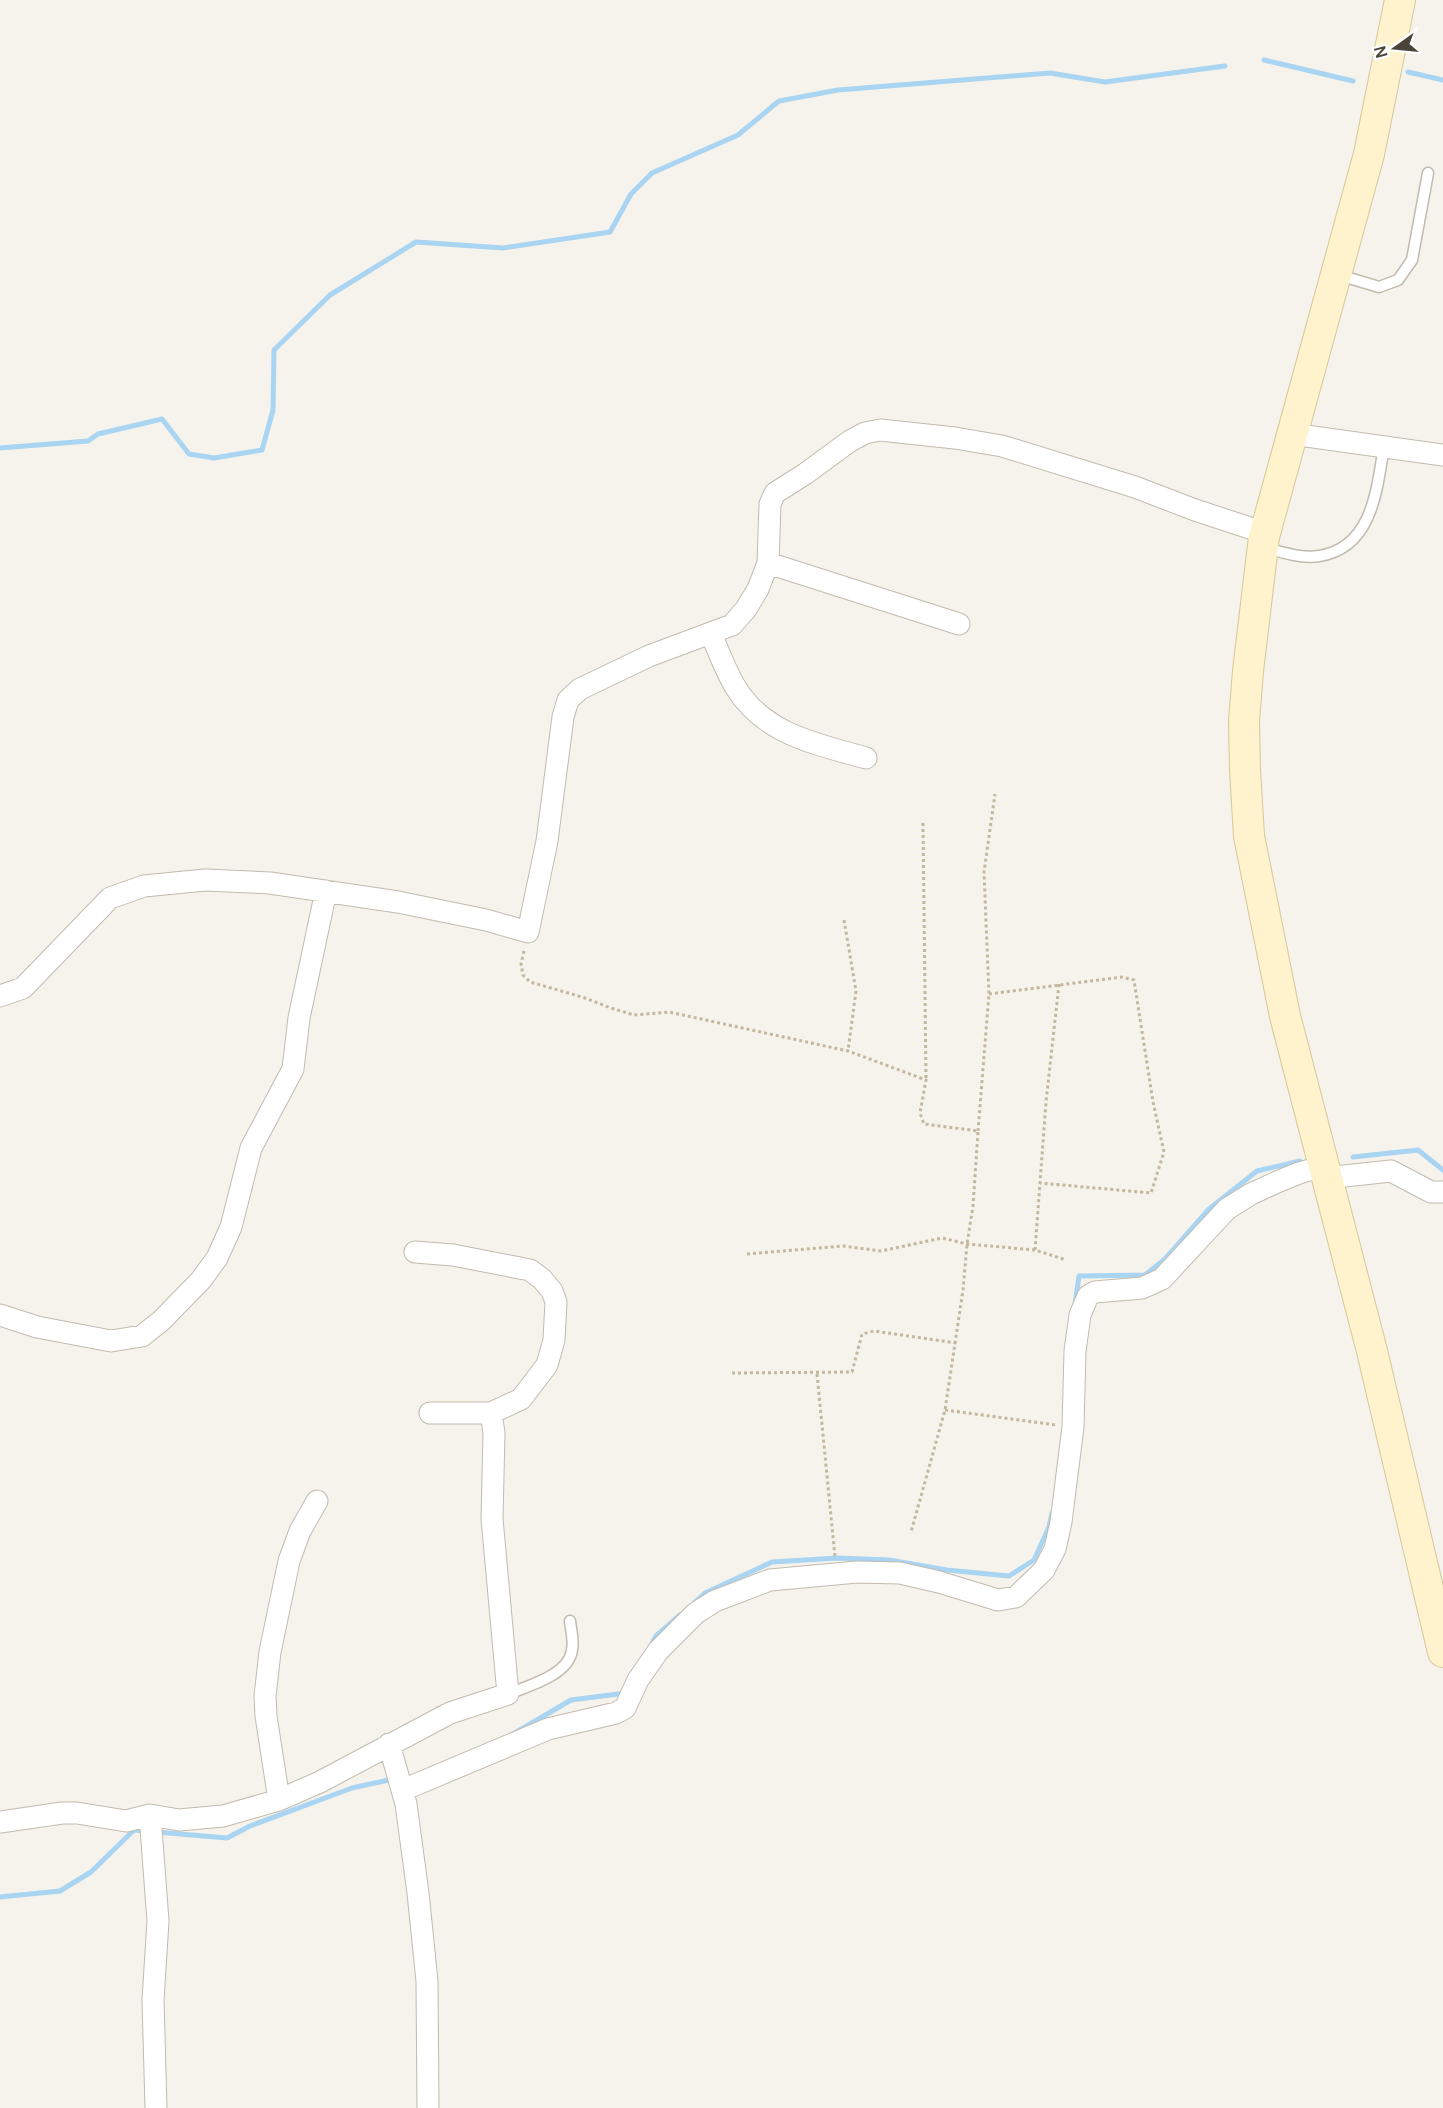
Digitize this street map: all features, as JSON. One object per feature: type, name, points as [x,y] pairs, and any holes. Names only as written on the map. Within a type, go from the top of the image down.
[{"type":"street","points":[[1400,0],[1369,154],[1264,540],[1248,671],[1244,721],[1245,770],[1249,836],[1285,1016],[1372,1351],[1443,1652]]},
{"type":"street","points":[[0,996],[23,987],[110,898],[144,886],[204,880],[270,883],[398,902],[486,920],[528,932],[547,841],[563,717],[568,700],[579,689],[649,656],[732,625],[746,609],[758,589],[768,563],[770,504],[774,493],[865,433],[880,430],[955,438],[1002,446],[1135,487],[1264,540]]},
{"type":"street","points":[[1292,434],[1443,454]]},
{"type":"street","points":[[768,563],[959,624]]},
{"type":"street","points":[[711,634],[736,688],[756,714],[791,736],[866,758]]},
{"type":"street","points":[[0,1316],[37,1328],[111,1341],[142,1336],[161,1321],[201,1280],[217,1258],[231,1227],[251,1148],[292,1069],[299,1018],[326,891]]},
{"type":"street","points":[[402,1786],[548,1729],[616,1713],[625,1708],[638,1680],[658,1651],[696,1613],[715,1601],[771,1580],[857,1572],[900,1573],[998,1600],[1016,1597],[1044,1570],[1055,1549],[1061,1521],[1073,1427],[1075,1351],[1080,1315],[1088,1296],[1095,1292],[1142,1288],[1162,1279],[1227,1209],[1251,1194],[1299,1173],[1391,1171],[1431,1192],[1443,1192]]},
{"type":"street","points":[[415,1252],[453,1255],[530,1270],[552,1291],[555,1302],[554,1340],[547,1365],[521,1399],[491,1413],[430,1413]]},
{"type":"street","points":[[0,1822],[62,1813],[126,1821],[211,1818],[279,1800],[391,1748],[450,1713],[508,1694],[492,1530],[494,1433],[491,1413]]},
{"type":"street","points":[[279,1800],[266,1716],[265,1696],[270,1652],[289,1560],[316,1501]]},
{"type":"street","points":[[391,1748],[402,1786],[418,1893],[427,1981],[428,2108]]},
{"type":"street","points":[[150,1819],[158,1921],[153,2000],[156,2108]]},
{"type":"lane","points":[[1335,274],[1379,287],[1398,280],[1412,260],[1428,173]]},
{"type":"lane","points":[[1264,540],[1308,556],[1320,556],[1339,550],[1355,538],[1369,517],[1376,498],[1384,446]]},
{"type":"lane","points":[[508,1694],[535,1684],[566,1666],[573,1651],[570,1621]]},
{"type":"path","points":[[911,1532],[945,1410],[973,1206],[989,994],[984,872],[995,794]]},
{"type":"path","points":[[923,823],[926,1080],[920,1113],[924,1124],[978,1131]]},
{"type":"path","points":[[844,920],[856,991],[848,1051]]},
{"type":"path","points":[[528,932],[521,964],[523,975],[530,982],[634,1015],[669,1012],[848,1051],[926,1080]]},
{"type":"path","points":[[989,994],[1122,977],[1134,980],[1153,1102],[1164,1152],[1150,1193],[1040,1183]]},
{"type":"path","points":[[1035,1250],[1046,1102],[1059,984]]},
{"type":"path","points":[[747,1254],[843,1246],[881,1251],[942,1238],[967,1244],[1035,1250],[1066,1260]]},
{"type":"path","points":[[732,1373],[852,1372],[862,1334],[874,1331],[956,1342]]},
{"type":"path","points":[[817,1374],[834,1550]]},
{"type":"path","points":[[945,1410],[1062,1426]]},
{"type":"waterway","points":[[1264,60],[1353,81]]},
{"type":"waterway","points":[[0,448],[88,441],[98,434],[162,419],[189,454],[214,458],[262,450],[273,410],[274,350],[330,295],[416,242],[503,248],[610,232],[631,194],[652,173],[738,135],[779,101],[838,90],[1050,73],[1105,82],[1225,66]]},
{"type":"waterway","points":[[1408,72],[1443,80]]},
{"type":"waterway","points":[[1353,1157],[1418,1150],[1443,1170]]},
{"type":"waterway","points":[[1075,1304],[1079,1276],[1145,1275],[1165,1259],[1209,1209],[1257,1171],[1300,1161]]},
{"type":"waterway","points":[[694,1603],[705,1593],[772,1562],[838,1558],[889,1560],[947,1570],[1009,1576],[1034,1560],[1049,1527],[1052,1513]]},
{"type":"waterway","points":[[650,1647],[656,1636],[680,1615]]},
{"type":"waterway","points":[[513,1734],[571,1700],[626,1693]]},
{"type":"waterway","points":[[156,1832],[227,1838],[250,1826],[352,1788],[393,1779]]},
{"type":"waterway","points":[[0,1897],[60,1891],[91,1872],[134,1830],[146,1831]]}]
